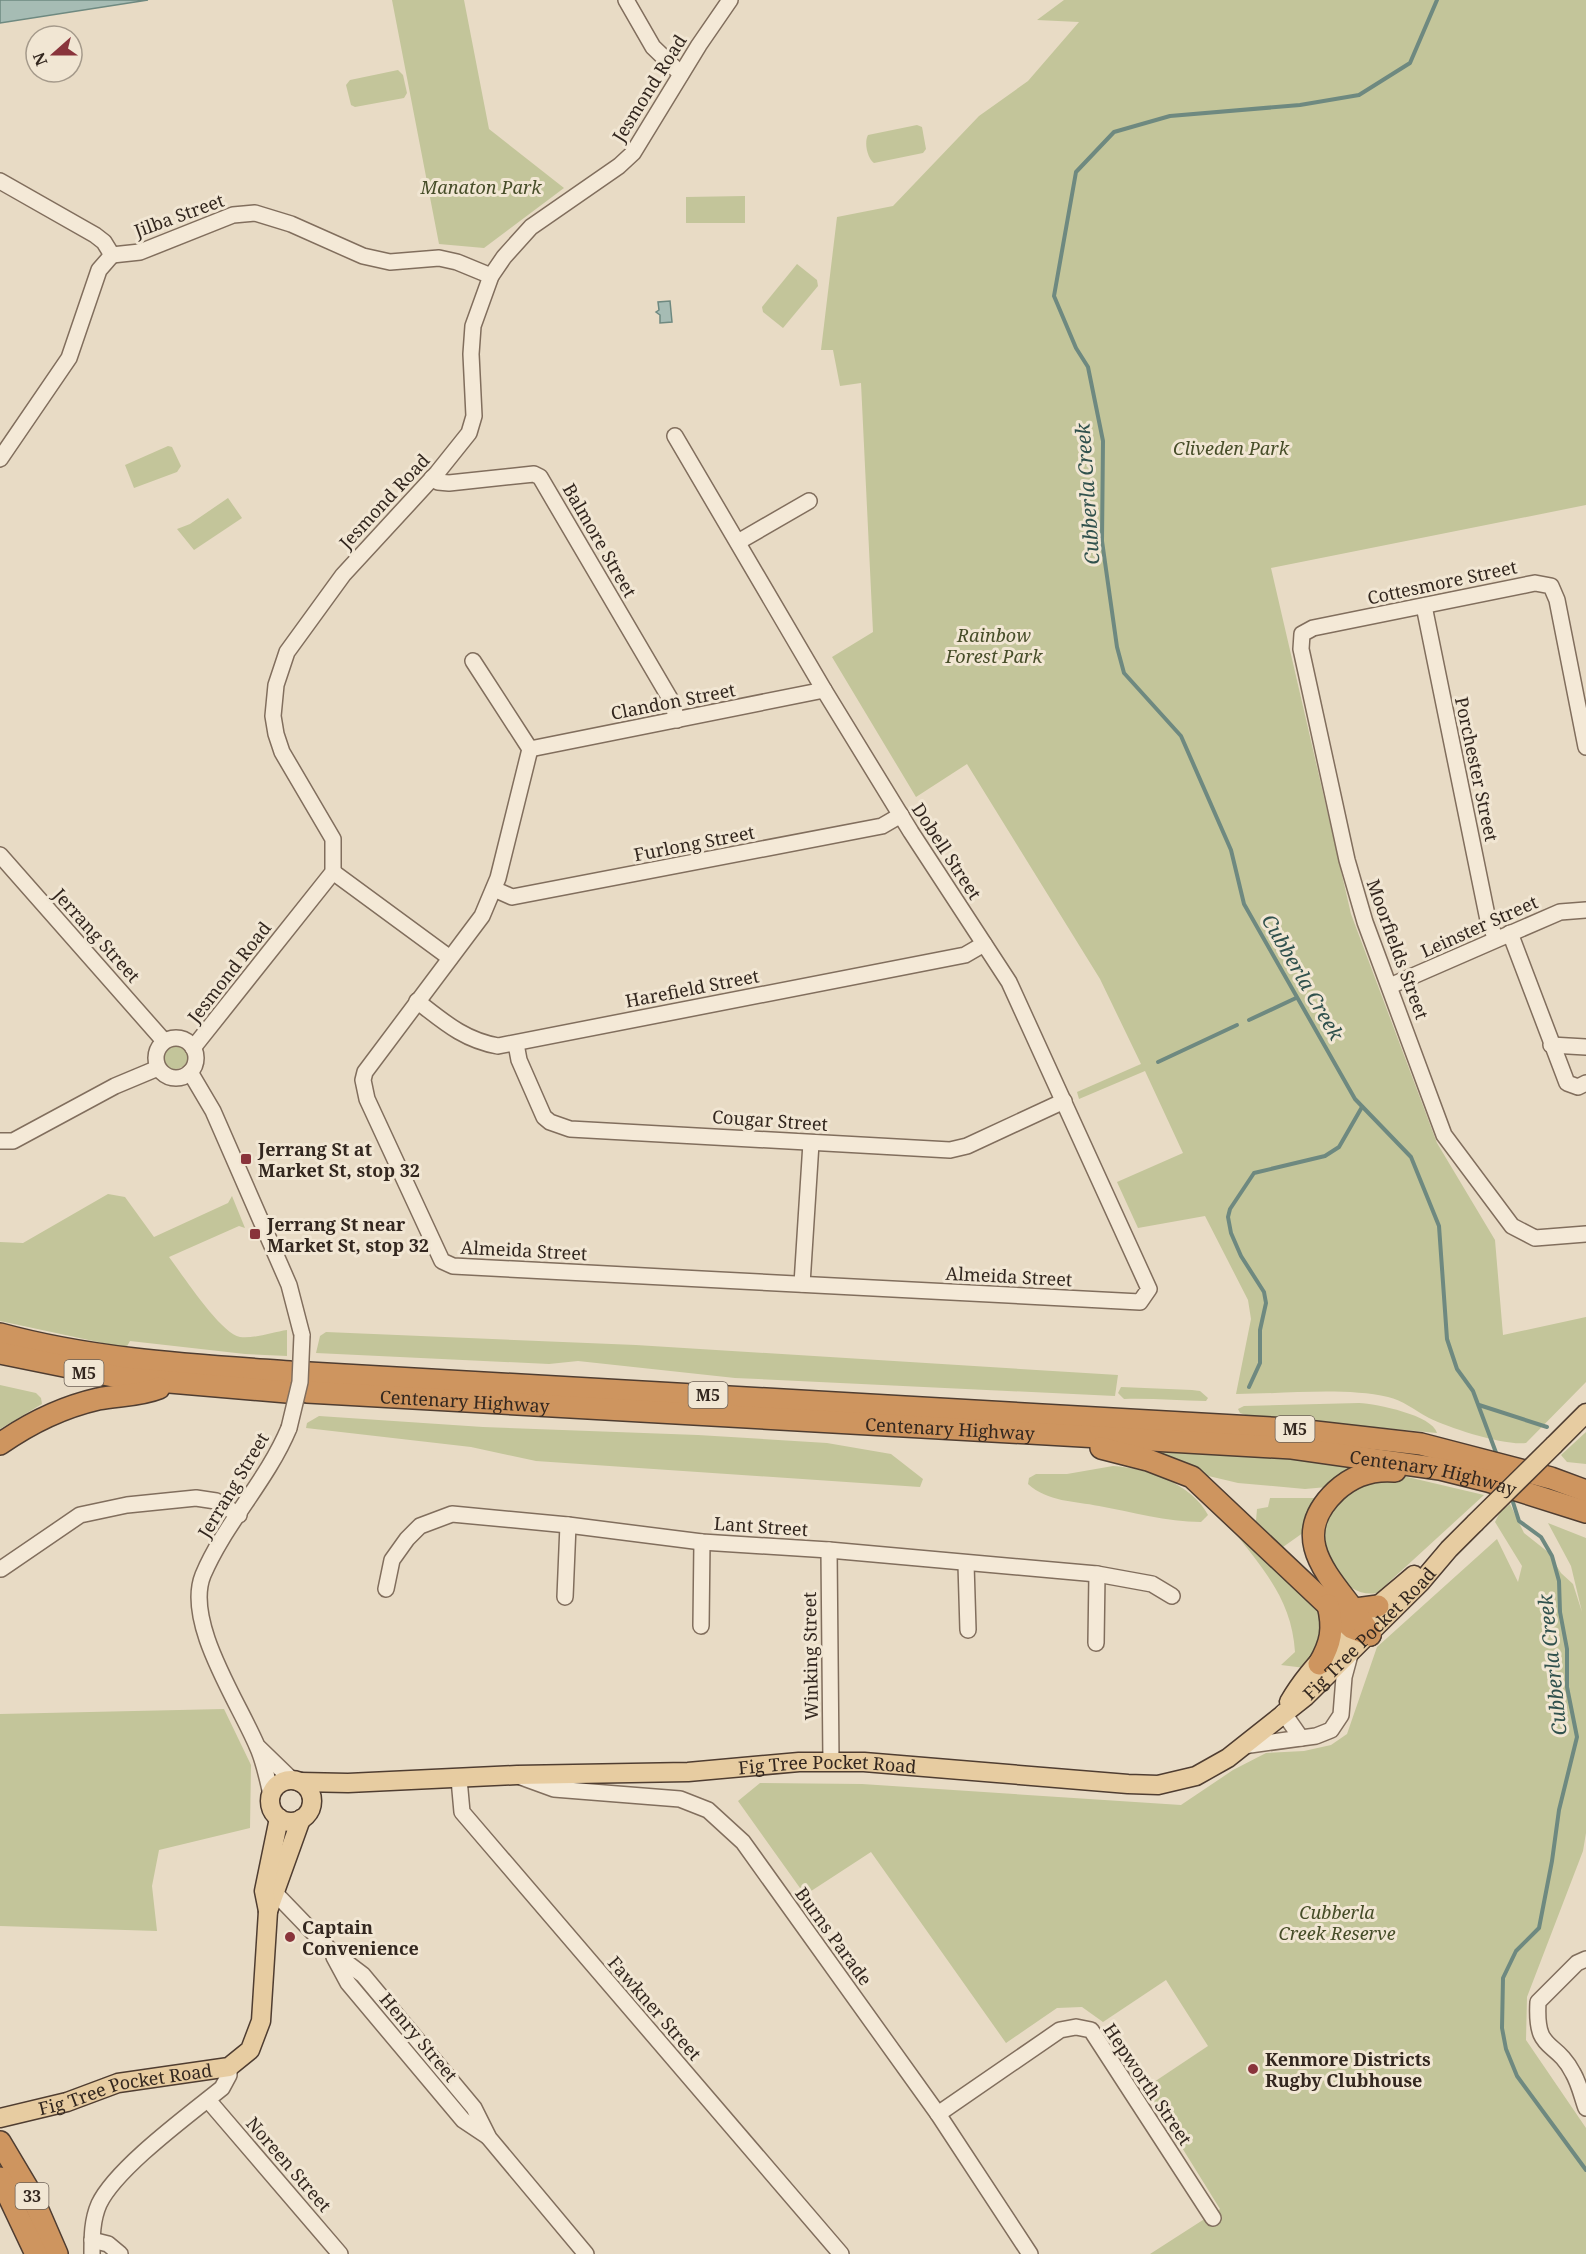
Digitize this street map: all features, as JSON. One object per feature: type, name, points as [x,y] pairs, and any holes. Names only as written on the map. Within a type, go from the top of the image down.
[{"type":"highway","name":"M5","points":[[0,1334],[85,1352],[170,1374]]},
{"type":"highway","name":"M5","points":[[0,1353],[91,1374],[170,1374]]},
{"type":"highway","name":"Centenary Highway","points":[[170,1374],[991,1431],[1292,1448],[1412,1463],[1488,1481],[1586,1512]]},
{"type":"highway","points":[[0,1444],[36,1421],[79,1404],[99,1399],[146,1394],[170,1374]]},
{"type":"highway","name":"Centenary Highway","points":[[298,1382],[1289,1429],[1421,1444],[1551,1478],[1586,1491]]},
{"type":"highway","points":[[991,1431],[1109,1449],[1192,1477],[1328,1605],[1364,1619]]},
{"type":"highway","points":[[1364,1619],[1338,1592],[1324,1573],[1317,1554],[1314,1531],[1321,1508],[1338,1488],[1354,1478],[1373,1471],[1397,1471],[1412,1463]]},
{"type":"highway","points":[[1551,1478],[1572,1476],[1586,1479]]},
{"type":"highway","points":[[1319,1664],[1330,1644],[1332,1631],[1328,1605]]},
{"type":"highway","name":"33","points":[[0,2142],[31,2193],[57,2254]]},
{"type":"highway","name":"33","points":[[0,2178],[36,2254]]},
{"type":"main road","name":"Fig Tree Pocket Road","points":[[296,1781],[348,1783],[517,1775],[688,1772],[799,1762],[831,1762],[1158,1785],[1196,1776],[1219,1764],[1244,1746],[1283,1712],[1305,1697],[1351,1651],[1364,1619],[1421,1582],[1449,1549],[1586,1413]]},
{"type":"main road","name":"Fig Tree Pocket Road","points":[[1283,1712],[1297,1687],[1364,1619],[1449,1549]]},
{"type":"main road","points":[[296,1781],[311,1797],[306,1815],[290,1822],[279,1818],[271,1808],[271,1794],[280,1784],[296,1781]]},
{"type":"main road","name":"Fig Tree Pocket Road","points":[[270,1892],[306,1815],[324,1796],[348,1783]]},
{"type":"main road","name":"Fig Tree Pocket Road","points":[[0,2118],[67,2102],[118,2083],[229,2067],[250,2050],[261,2021],[268,1911],[279,1818]]},
{"type":"street","points":[[626,0],[653,47],[681,74]]},
{"type":"street","name":"Jesmond Road","points":[[193,1048],[333,872],[333,839],[282,752],[276,734],[273,716],[276,685],[287,652],[323,600],[379,533],[432,478],[469,433],[474,416],[471,378],[473,326],[491,276],[517,241],[531,227],[619,166],[633,153],[730,0]]},
{"type":"street","points":[[0,181],[95,235],[104,242],[112,255],[99,270],[69,358],[0,459]]},
{"type":"street","name":"Jilba Street","points":[[112,255],[148,250],[233,215],[255,213],[291,224],[363,256],[390,262],[439,258],[457,262],[491,276]]},
{"type":"street","name":"Dobell Street","points":[[675,436],[824,690],[1010,984],[1149,1289],[1140,1302]]},
{"type":"street","name":"Balmore Street","points":[[432,478],[438,482],[449,483],[534,474],[540,477],[672,702],[677,720]]},
{"type":"street","points":[[738,542],[809,501]]},
{"type":"street","name":"Cottesmore Street","points":[[1301,649],[1302,634],[1313,628],[1535,583],[1551,586],[1557,600],[1586,747]]},
{"type":"street","name":"Porchester Street","points":[[1424,606],[1488,920],[1503,936],[1568,1083],[1578,1087],[1586,1083]]},
{"type":"street","name":"Moorfields Street","points":[[1301,649],[1347,860],[1365,922],[1444,1135],[1512,1226],[1535,1238],[1586,1234]]},
{"type":"street","points":[[473,661],[530,749]]},
{"type":"street","name":"Clandon Street","points":[[530,749],[824,690]]},
{"type":"street","name":"Almeida Street","points":[[530,749],[494,889],[482,916],[376,1056],[363,1080],[367,1099],[442,1261],[453,1266],[1140,1302]]},
{"type":"street","name":"Furlong Street","points":[[494,889],[512,897],[882,826],[901,815]]},
{"type":"street","name":"Jerrang Street","points":[[0,855],[164,1041]]},
{"type":"street","points":[[333,872],[450,958]]},
{"type":"street","name":"Leinster Street","points":[[1390,986],[1560,912],[1586,910]]},
{"type":"street","name":"Harefield Street","points":[[417,1002],[450,1029],[477,1042],[498,1046],[965,956],[984,944]]},
{"type":"street","points":[[180,1038],[193,1048],[196,1060],[190,1072],[178,1078],[170,1078],[158,1068],[156,1054],[164,1041],[180,1038]]},
{"type":"street","name":"Cougar Street","points":[[516,1044],[519,1060],[544,1117],[565,1127],[950,1150],[967,1146],[1064,1101]]},
{"type":"street","points":[[1551,1045],[1586,1047]]},
{"type":"street","points":[[0,1141],[13,1141],[115,1086],[158,1068]]},
{"type":"street","name":"Jerrang Street","points":[[190,1072],[213,1111],[289,1285],[296,1302],[302,1335],[300,1382],[288,1428],[275,1456],[203,1576],[198,1606],[207,1640],[259,1748],[271,1794]]},
{"type":"street","points":[[802,1284],[811,1143]]},
{"type":"street","points":[[1,1569],[80,1515],[127,1505],[196,1498],[216,1501],[238,1515]]},
{"type":"street","name":"Lant Street","points":[[386,1589],[392,1560],[420,1526],[436,1518],[452,1514],[568,1525],[702,1542],[829,1550],[1097,1574],[1152,1584],[1172,1596]]},
{"type":"street","points":[[565,1597],[568,1525]]},
{"type":"street","points":[[701,1626],[702,1542]]},
{"type":"street","name":"Winking Street","points":[[829,1550],[831,1762]]},
{"type":"street","points":[[966,1564],[968,1630]]},
{"type":"street","points":[[1096,1643],[1097,1574]]},
{"type":"street","points":[[1244,1746],[1326,1733],[1341,1715],[1344,1677],[1351,1651]]},
{"type":"street","points":[[1283,1712],[1301,1738]]},
{"type":"street","name":"Jerrang Street","points":[[259,1748],[296,1781]]},
{"type":"street","name":"Burns Parade","points":[[517,1775],[554,1789],[680,1799],[708,1810],[742,1842],[938,2114],[1030,2254]]},
{"type":"street","name":"Fawkner Street","points":[[459,1779],[462,1812],[841,2254]]},
{"type":"street","name":"Henry Street","points":[[270,1892],[330,1950],[348,1983],[463,2120],[489,2138],[586,2254]]},
{"type":"street","points":[[1586,1959],[1577,1963],[1538,2002],[1537,2027],[1542,2038],[1573,2072],[1586,2108]]},
{"type":"street","name":"Hepworth Street","points":[[938,2114],[1060,2030],[1076,2027],[1091,2030],[1213,2218]]},
{"type":"street","points":[[120,2254],[107,2243],[92,2247],[94,2220],[108,2191],[142,2154],[222,2088],[229,2075],[229,2067]]},
{"type":"street","name":"Noreen Street","points":[[208,2100],[340,2254]]},
{"type":"green space","name":"Manaton Park","points":[[392,0],[464,0],[489,129],[564,188],[484,248],[439,244]]},
{"type":"green space","points":[[1064,0],[1586,0],[1586,505],[1271,568],[1351,914],[1437,1143],[1495,1240],[1503,1335],[1586,1317],[1586,1382],[1526,1443],[1505,1442],[1450,1427],[1398,1401],[1371,1394],[1333,1392],[1236,1394],[1251,1319],[1248,1300],[1205,1216],[1138,1228],[1117,1182],[1183,1153],[1145,1071],[1079,1099],[1077,1092],[1141,1064],[1100,979],[967,764],[916,797],[832,657],[873,632],[861,383],[840,386],[833,350],[821,350],[837,217],[893,206],[979,116],[1028,81],[1079,22],[1037,20]]},
{"type":"green space","points":[[398,70],[403,75],[407,93],[404,98],[355,107],[351,105],[346,85],[350,80]]},
{"type":"green space","points":[[917,125],[922,127],[926,149],[923,153],[874,163],[872,161],[866,146],[868,135]]},
{"type":"green space","points":[[745,196],[745,223],[686,223],[686,197]]},
{"type":"green space","points":[[797,264],[817,280],[818,286],[783,328],[763,312],[762,307]]},
{"type":"green space","points":[[168,446],[172,447],[181,466],[177,472],[134,488],[125,465]]},
{"type":"green space","points":[[228,498],[242,518],[194,550],[177,529],[190,524]]},
{"type":"green space","points":[[175,1043],[184,1047],[188,1056],[184,1065],[175,1069],[166,1065],[162,1056],[166,1047]]},
{"type":"green space","points":[[108,1194],[125,1197],[154,1237],[228,1203],[232,1196],[245,1228],[239,1226],[169,1257],[212,1314],[232,1333],[245,1337],[287,1330],[287,1356],[245,1354],[130,1341],[126,1348],[0,1321],[0,1242],[23,1243]]},
{"type":"green space","points":[[326,1332],[636,1345],[1118,1375],[1115,1396],[735,1378],[578,1361],[549,1364],[316,1353],[320,1336]]},
{"type":"green space","points":[[0,1385],[36,1393],[41,1398],[42,1404],[0,1429]]},
{"type":"green space","points":[[1121,1387],[1200,1391],[1208,1398],[1206,1401],[1124,1399],[1118,1393]]},
{"type":"green space","points":[[1359,1403],[1390,1408],[1415,1416],[1433,1427],[1437,1433],[1246,1415],[1240,1413],[1238,1409],[1244,1406]]},
{"type":"green space","points":[[319,1416],[483,1427],[698,1435],[827,1443],[891,1454],[923,1479],[920,1487],[536,1461],[471,1447],[306,1428],[307,1423]]},
{"type":"green space","points":[[1586,1432],[1586,1464],[1567,1462],[1561,1455]]},
{"type":"green space","points":[[1150,1449],[1295,1455],[1367,1464],[1327,1487],[1305,1489],[1238,1483],[1196,1473],[1150,1455]]},
{"type":"green space","points":[[1113,1466],[1154,1474],[1180,1486],[1201,1504],[1208,1515],[1201,1522],[1162,1519],[1053,1498],[1028,1484],[1029,1478],[1036,1474],[1067,1474]]},
{"type":"green space","points":[[1399,1475],[1484,1495],[1377,1593],[1364,1593],[1352,1588],[1333,1568],[1324,1540],[1324,1526],[1329,1511],[1349,1488],[1367,1481]]},
{"type":"green space","points":[[1270,1498],[1319,1498],[1307,1530],[1283,1547],[1256,1521],[1257,1509],[1268,1507]]},
{"type":"green space","name":"Cubberla Creek Reserve","points":[[1510,1504],[1524,1533],[1548,1552],[1561,1573],[1573,1584],[1582,1612],[1571,1566],[1548,1523],[1586,1538],[1586,1833],[1583,1851],[1527,1997],[1526,2040],[1586,2128],[1586,2254],[1150,2254],[1220,2209],[1145,2088],[1208,2046],[1166,1980],[1103,2022],[1082,2007],[1057,2008],[1006,2043],[871,1852],[805,1895],[738,1801],[760,1783],[862,1784],[1181,1805],[1233,1770],[1266,1753],[1304,1751],[1331,1745],[1347,1734],[1377,1647],[1497,1539],[1518,1582],[1522,1566],[1495,1522],[1500,1512]]},
{"type":"green space","points":[[1233,1530],[1317,1602],[1328,1638],[1305,1668],[1281,1665],[1295,1652],[1288,1616],[1274,1586]]},
{"type":"green space","points":[[224,1709],[251,1765],[250,1828],[159,1850],[152,1886],[157,1931],[0,1926],[0,1714]]},
{"type":"water","points":[[0,0],[148,0],[0,23]]},
{"type":"water","points":[[670,301],[672,322],[660,323],[660,315],[656,312],[659,310],[658,302]]},
{"type":"waterway","name":"Cubberla Creek","points":[[1437,0],[1410,63],[1359,95],[1300,105],[1170,116],[1114,132],[1076,172],[1054,296],[1076,348],[1088,367],[1103,441],[1102,541],[1117,647],[1124,673],[1181,736],[1231,850],[1244,904],[1355,1099],[1411,1157],[1439,1226],[1447,1339],[1457,1369],[1473,1391],[1498,1458]]},
{"type":"waterway","points":[[1249,1020],[1296,998]]},
{"type":"waterway","points":[[1158,1062],[1237,1025]]},
{"type":"waterway","points":[[1249,1387],[1260,1363],[1260,1330],[1266,1303],[1264,1292],[1241,1256],[1231,1233],[1228,1217],[1230,1209],[1254,1173],[1325,1156],[1339,1147],[1362,1107]]},
{"type":"waterway","points":[[1479,1405],[1547,1427]]},
{"type":"waterway","name":"Cubberla Creek","points":[[1511,1496],[1519,1521],[1541,1537],[1552,1556],[1559,1581],[1560,1612],[1567,1649],[1567,1687],[1577,1737],[1559,1810],[1539,1928],[1516,1951],[1503,1978],[1502,2028],[1506,2049],[1517,2076],[1586,2170]]},
{"type":"place","name":"Jerrang St at Market St, stop 32","points":[[246,1159]]},
{"type":"place","name":"Jerrang St near Market St, stop 32","points":[[255,1234]]},
{"type":"place","name":"Captain Convenience","points":[[290,1937]]},
{"type":"place","name":"Kenmore Districts Rugby Clubhouse","points":[[1253,2069]]},
{"type":"park label","name":"Cliveden Park","points":[[1231,448]]},
{"type":"park label","name":"Rainbow Forest Park","points":[[994,645]]}]
